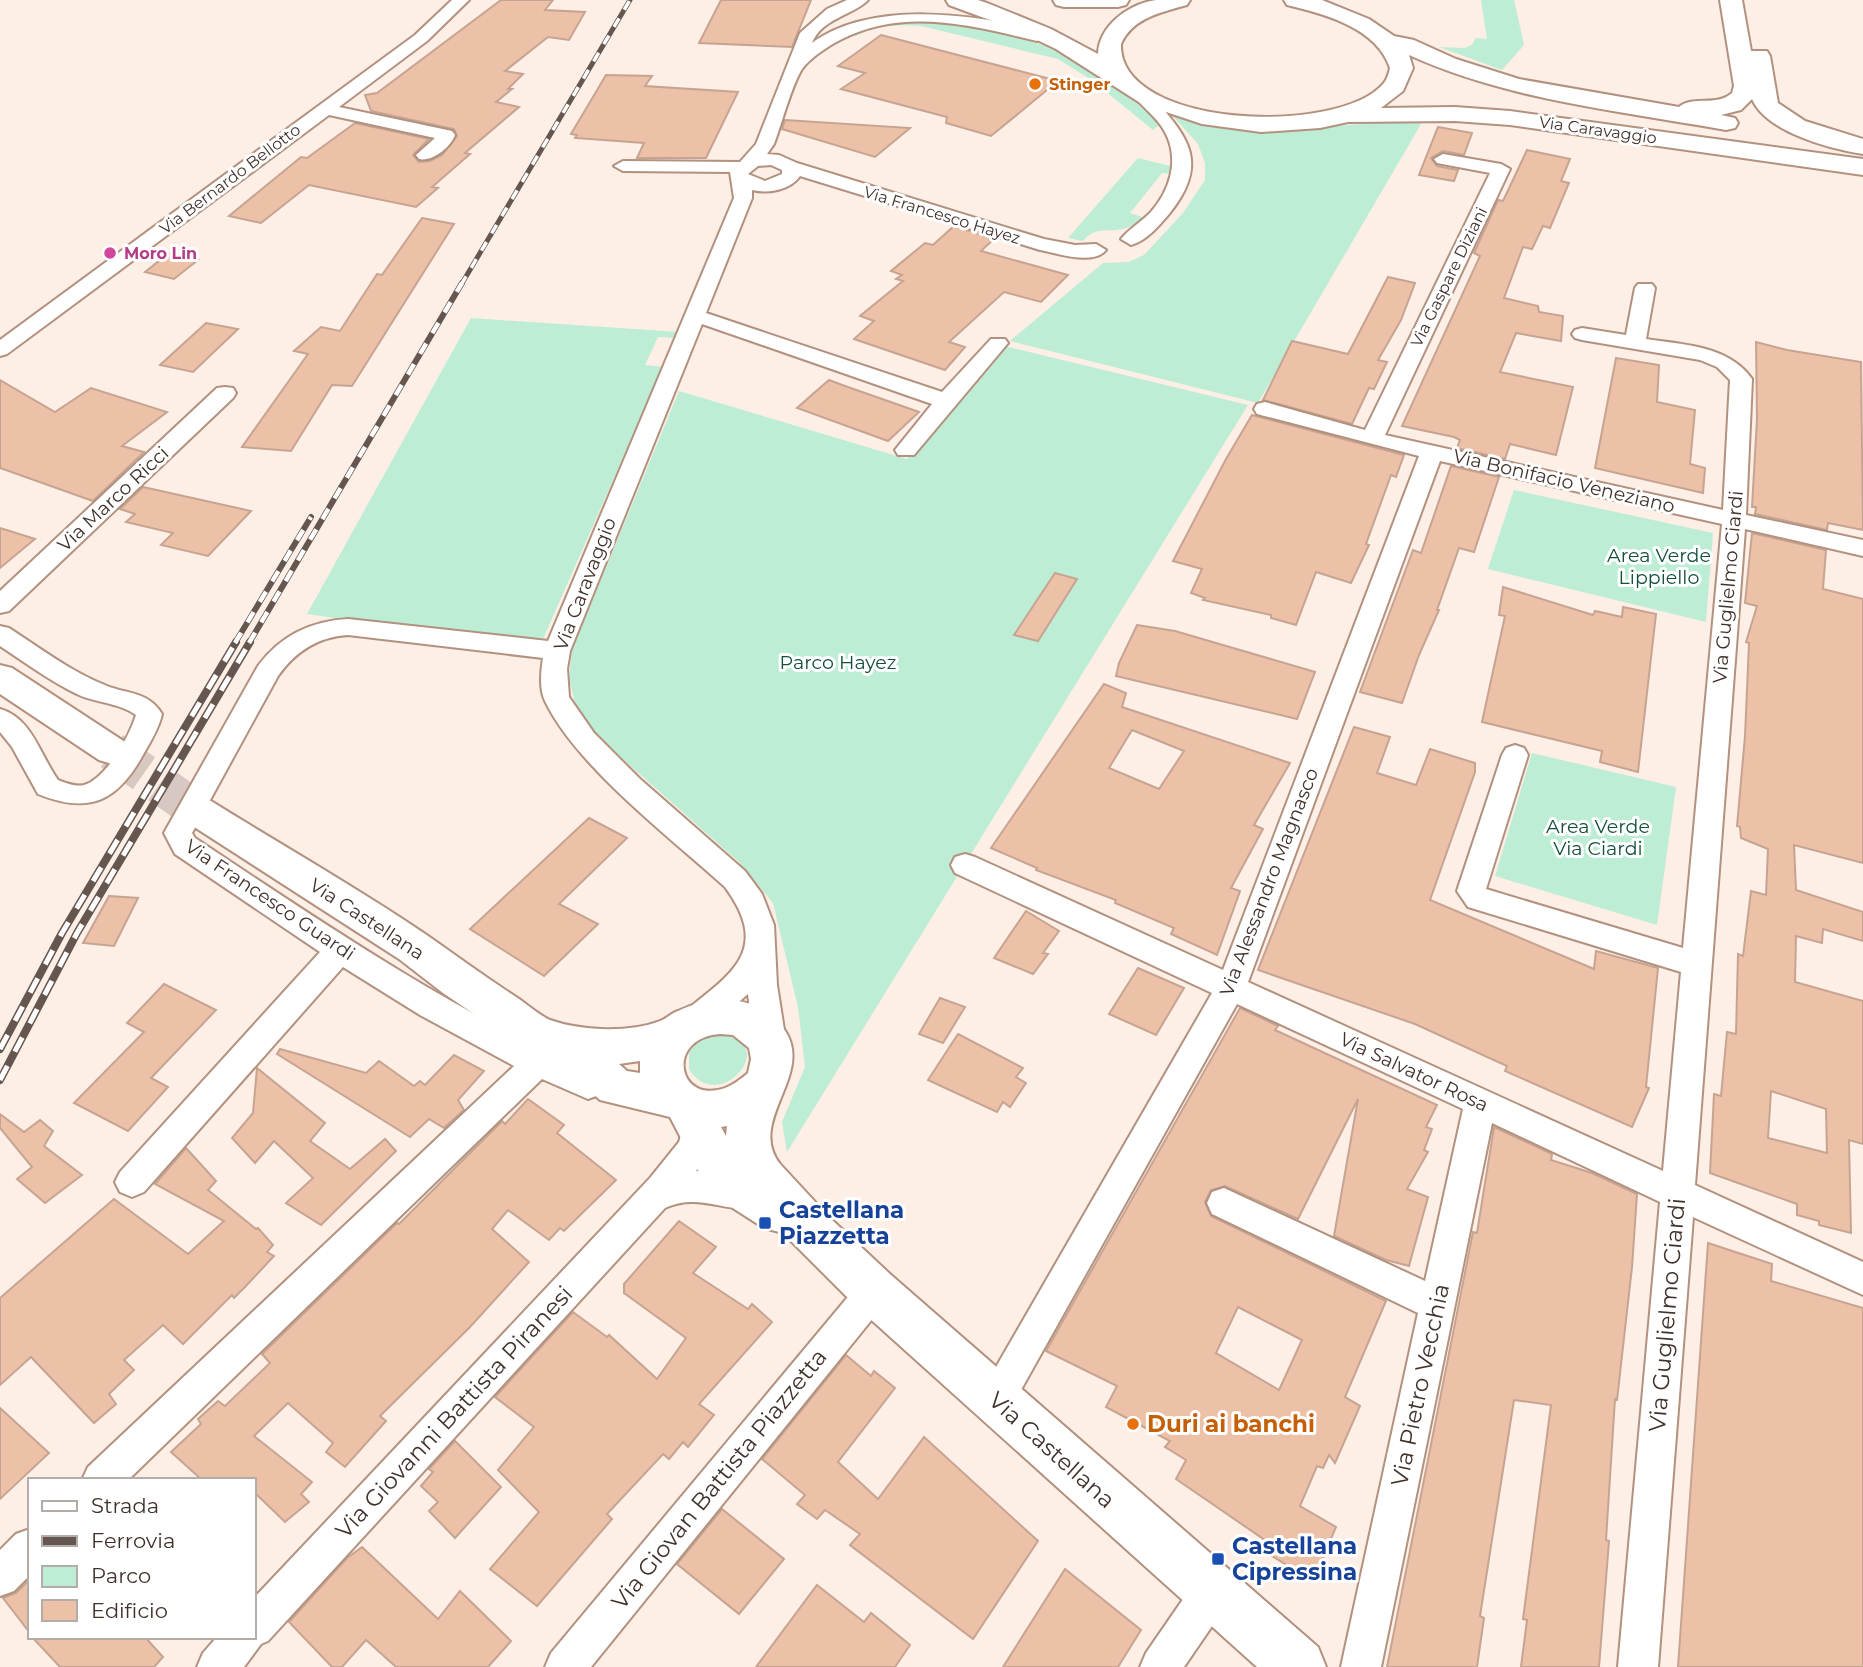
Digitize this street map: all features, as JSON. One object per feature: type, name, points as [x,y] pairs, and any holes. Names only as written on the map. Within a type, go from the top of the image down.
[{"type":"street","name":"Via Bernardo Bellotto","points":[[0,350],[421,38],[461,0]]},
{"type":"street","name":"Via Caravaggio","points":[[768,1069],[757,913],[743,888],[585,740],[562,710],[554,684],[557,651],[753,169],[799,63],[803,41],[814,26],[833,12],[860,0]]},
{"type":"street","points":[[894,15],[906,8],[907,4],[903,0]]},
{"type":"street","points":[[957,0],[1021,23],[1066,46],[1132,87],[1184,112],[1225,121],[1291,124],[1332,118],[1367,107],[1390,91],[1397,81],[1400,62],[1385,38],[1377,8]]},
{"type":"street","points":[[1064,0],[1118,0]]},
{"type":"street","points":[[1132,87],[1113,68],[1108,56],[1109,44],[1115,32],[1140,13],[1180,0]]},
{"type":"street","name":"Via Caravaggio","points":[[1295,0],[1339,12],[1385,38],[1492,79],[1863,147]]},
{"type":"street","points":[[1565,94],[1692,109],[1710,109],[1737,102],[1745,94],[1746,86],[1731,0]]},
{"type":"street","points":[[1750,0],[1764,98],[1770,110],[1798,126],[1863,147]]},
{"type":"street","name":"Via Caravaggio","points":[[799,63],[829,34],[853,24],[894,15],[966,17],[1007,26],[1066,46]]},
{"type":"street","name":"Via Francesco Hayez","points":[[791,167],[1040,244],[1075,251],[1114,244],[1166,207],[1180,180],[1181,154],[1174,133],[1132,87]]},
{"type":"street","points":[[326,108],[446,135],[445,139],[425,155]]},
{"type":"street","name":"Via Caravaggio","points":[[1332,118],[1405,114],[1500,117],[1863,167]]},
{"type":"street","name":"Via Gaspare Diziani","points":[[1372,439],[1501,169],[1443,159]]},
{"type":"street","points":[[623,166],[753,169],[791,167],[791,176],[787,180],[764,186],[753,169]]},
{"type":"street","points":[[1636,343],[1645,288]]},
{"type":"street","points":[[694,316],[716,321],[946,401]]},
{"type":"street","name":"Via Guglielmo Ciardi","points":[[1582,334],[1705,355],[1724,363],[1741,379],[1734,520],[1638,1667]]},
{"type":"street","points":[[906,450],[998,343]]},
{"type":"street","name":"Via Marco Ricci","points":[[0,605],[225,393]]},
{"type":"street","name":"Via Bonifacio Veneziano","points":[[1265,409],[1372,439],[1863,548]]},
{"type":"street","name":"Via Alessandro Magnasco","points":[[995,1400],[1231,988],[1432,451]]},
{"type":"street","name":"Via Francesco Guardi","points":[[536,1048],[423,1001],[185,846],[178,833],[273,662],[289,646],[313,633],[348,627],[557,651]]},
{"type":"street","points":[[0,634],[81,685],[133,702],[146,709],[149,714],[140,737],[114,779],[99,790],[75,795],[48,787],[27,745],[11,726],[0,718]]},
{"type":"street","points":[[0,677],[112,751]]},
{"type":"street","points":[[1515,755],[1471,891],[1478,899],[1696,964]]},
{"type":"street","name":"Via Castellana","points":[[198,811],[413,947],[458,981],[536,1048],[604,1077],[615,1087],[687,1110],[727,1109],[745,1102],[768,1069]]},
{"type":"street","name":"Via Salvator Rosa","points":[[965,865],[1863,1279]]},
{"type":"street","name":"Via Castellana","points":[[132,1182],[341,949]]},
{"type":"street","points":[[683,1029],[740,983],[760,955]]},
{"type":"street","name":"Via Castellana","points":[[536,1048],[582,1044],[613,1047],[649,1043],[721,1017],[746,1021],[764,1035],[768,1069],[749,1119],[748,1147],[759,1172],[808,1230],[1211,1593],[1298,1667]]},
{"type":"street","name":"Via Castellana","points":[[683,1029],[666,1047],[661,1066],[664,1083],[687,1110],[721,1171],[752,1196],[808,1230]]},
{"type":"street","points":[[104,1478],[536,1048]]},
{"type":"street","name":"Via Pietro Vecchia","points":[[1361,1667],[1480,1102]]},
{"type":"street","name":"Via Giovanni Battista Piranesi","points":[[256,1625],[654,1197],[692,1150],[698,1135],[687,1110]]},
{"type":"street","points":[[654,1197],[665,1190],[682,1186],[713,1188],[752,1196]]},
{"type":"street","points":[[1224,1203],[1436,1304]]},
{"type":"street","name":"Via Giovan Battista Piazzetta","points":[[565,1667],[874,1291]]},
{"type":"street","points":[[0,1577],[28,1550]]},
{"type":"street","points":[[1160,1667],[1211,1593]]},
{"type":"street","points":[[217,1667],[242,1639]]},
{"type":"green space","points":[[1481,0],[1514,0],[1524,45],[1502,70],[1439,47],[1464,48],[1472,45],[1476,38],[1487,39]]},
{"type":"green space","points":[[948,20],[1020,38],[1060,53],[1123,92],[1159,125],[1153,130],[1093,81],[1058,59],[921,26],[887,26],[856,36],[847,35],[882,22]]},
{"type":"green space","points":[[1171,114],[1221,126],[1324,127],[1424,119],[1258,403],[1010,341],[1103,263],[1129,262],[1144,255],[1183,213],[1205,180],[1205,163],[1198,144]]},
{"type":"green space","points":[[1138,158],[1174,167],[1171,174],[1162,173],[1130,213],[1142,217],[1127,228],[1096,232],[1083,241],[1068,238]]},
{"type":"green space","points":[[471,318],[679,332],[676,338],[658,337],[645,365],[663,367],[539,648],[307,614]]},
{"type":"green space","name":"Parco Hayez","points":[[1005,346],[1248,405],[787,1152],[782,1122],[805,1067],[798,1007],[773,903],[739,862],[592,732],[575,703],[569,678],[572,650],[679,391],[907,459]]},
{"type":"green space","name":"Area Verde Lippiello","points":[[1514,490],[1713,533],[1706,622],[1488,569]]},
{"type":"green space","name":"Area Verde Via Ciardi","points":[[1532,753],[1676,787],[1657,925],[1495,876]]},
{"type":"green space","points":[[721,1034],[739,1040],[746,1050],[746,1061],[739,1072],[728,1081],[715,1085],[701,1082],[689,1069],[689,1052],[702,1038]]},
{"type":"building","points":[[501,0],[553,0],[545,10],[585,12],[569,40],[548,37],[505,71],[523,74],[508,89],[512,89],[496,102],[519,107],[465,153],[470,154],[432,187],[438,188],[416,207],[309,185],[261,223],[229,216],[301,157],[307,158],[355,123],[429,139],[413,155],[419,162],[430,161],[442,155],[457,136],[454,129],[371,111],[365,95],[377,93]]},
{"type":"building","points":[[721,0],[811,0],[792,47],[699,43]]},
{"type":"building","points":[[881,35],[1058,81],[991,136],[946,123],[947,117],[841,89],[865,73],[838,66]]},
{"type":"building","points":[[606,75],[652,76],[645,86],[738,92],[706,158],[637,158],[644,143],[575,138],[577,135],[571,134]]},
{"type":"building","points":[[785,120],[910,128],[875,157],[782,129]]},
{"type":"building","points":[[1438,127],[1472,133],[1464,155],[1443,151],[1431,158],[1437,166],[1458,170],[1454,181],[1419,175]]},
{"type":"building","points":[[1527,150],[1570,159],[1561,181],[1569,183],[1550,228],[1543,226],[1532,249],[1523,247],[1504,298],[1538,306],[1539,312],[1563,316],[1561,341],[1516,333],[1500,372],[1573,387],[1556,455],[1510,444],[1505,459],[1457,448],[1460,440],[1454,437],[1402,426],[1480,256],[1474,253],[1498,200],[1503,201]]},
{"type":"building","points":[[422,218],[454,224],[352,386],[332,385],[291,451],[242,447],[308,354],[294,351],[321,327],[340,331],[377,274],[382,275]]},
{"type":"building","points":[[954,226],[994,239],[981,251],[1068,275],[1041,302],[1004,292],[949,342],[965,347],[945,370],[854,339],[874,321],[860,316],[903,281],[896,279],[902,275],[891,271],[925,243],[933,245]]},
{"type":"building","points":[[169,253],[198,260],[174,279],[145,272]]},
{"type":"building","points":[[1388,277],[1415,283],[1401,320],[1378,360],[1387,362],[1374,389],[1369,388],[1352,424],[1263,400],[1292,341],[1348,354]]},
{"type":"building","points":[[206,323],[238,329],[193,372],[160,365]]},
{"type":"building","points":[[1756,342],[1861,362],[1863,530],[1828,523],[1827,530],[1755,514],[1756,507],[1752,507],[1757,419]]},
{"type":"building","points":[[1616,358],[1659,365],[1657,402],[1695,410],[1690,464],[1705,468],[1703,493],[1595,468]]},
{"type":"building","points":[[0,380],[55,412],[91,388],[167,412],[122,446],[144,452],[93,501],[0,468]]},
{"type":"building","points":[[829,380],[919,412],[888,441],[797,408]]},
{"type":"building","points":[[1252,415],[1404,455],[1396,477],[1391,475],[1366,544],[1369,545],[1351,583],[1316,572],[1296,625],[1271,618],[1271,615],[1203,600],[1205,598],[1191,593],[1202,569],[1173,561]]},
{"type":"building","points":[[1451,466],[1499,477],[1474,552],[1459,548],[1439,610],[1402,703],[1360,692],[1413,550],[1421,553]]},
{"type":"building","points":[[143,487],[251,511],[208,556],[161,545],[173,533],[126,522],[135,514],[120,509]]},
{"type":"building","points":[[0,528],[35,539],[0,568]]},
{"type":"building","points":[[1752,533],[1826,550],[1823,589],[1863,599],[1863,863],[1794,845],[1796,890],[1863,912],[1863,941],[1823,929],[1822,943],[1796,936],[1795,982],[1863,1001],[1863,1144],[1849,1140],[1851,1233],[1819,1225],[1819,1221],[1797,1215],[1797,1204],[1710,1173],[1714,1094],[1721,1096],[1727,1032],[1736,1034],[1738,954],[1743,956],[1751,891],[1766,895],[1768,849],[1741,838],[1740,827],[1737,826],[1745,736],[1749,643],[1746,642],[1757,606],[1745,603]],"holes":[[[1771,1091],[1826,1109],[1827,1153],[1768,1138]]]},
{"type":"building","points":[[1055,573],[1077,579],[1038,641],[1014,635]]},
{"type":"building","points":[[1503,587],[1593,615],[1595,611],[1622,617],[1623,607],[1656,614],[1638,772],[1600,762],[1602,751],[1482,722],[1505,616],[1499,615]]},
{"type":"building","points":[[1137,625],[1175,631],[1315,672],[1297,719],[1116,676],[1119,663]]},
{"type":"building","points":[[1104,684],[1126,693],[1122,707],[1290,763],[1254,825],[1263,829],[1231,888],[1240,891],[1217,955],[1171,934],[1174,928],[1115,903],[1116,900],[1036,870],[1037,868],[991,848]],"holes":[[[1132,730],[1184,751],[1159,789],[1109,768]]]},
{"type":"building","points":[[1354,727],[1390,737],[1377,773],[1416,785],[1430,749],[1475,763],[1475,772],[1430,900],[1594,969],[1596,951],[1658,968],[1646,1087],[1649,1088],[1632,1127],[1505,1071],[1507,1066],[1415,1024],[1258,970]]},
{"type":"building","points":[[589,818],[627,838],[559,904],[598,924],[544,976],[470,929]]},
{"type":"building","points":[[109,896],[138,898],[114,946],[83,943]]},
{"type":"building","points":[[1026,911],[1059,931],[1043,953],[1048,954],[1033,974],[994,958]]},
{"type":"building","points":[[1138,968],[1184,988],[1156,1035],[1109,1014]]},
{"type":"building","points":[[164,984],[216,1010],[151,1078],[168,1087],[128,1131],[74,1103],[144,1032],[127,1023]]},
{"type":"building","points":[[940,998],[965,1007],[943,1043],[919,1034]]},
{"type":"building","points":[[1240,1008],[1278,1026],[1275,1030],[1437,1105],[1426,1127],[1432,1129],[1424,1150],[1428,1152],[1407,1189],[1428,1197],[1409,1266],[1386,1260],[1334,1236],[1358,1099],[1298,1219],[1225,1186],[1211,1190],[1205,1202],[1211,1216],[1386,1301],[1345,1397],[1360,1406],[1335,1463],[1329,1455],[1323,1468],[1317,1466],[1300,1506],[1336,1527],[1313,1581],[1272,1556],[1275,1547],[1176,1479],[1186,1460],[1165,1447],[1170,1441],[1106,1407],[1117,1386],[1046,1351]],"holes":[[[1238,1307],[1302,1340],[1279,1390],[1216,1353]]]},
{"type":"building","points":[[958,1034],[1023,1068],[1016,1077],[1026,1083],[1010,1107],[1003,1102],[997,1112],[928,1080]]},
{"type":"building","points":[[280,1049],[366,1073],[379,1061],[414,1086],[420,1081],[425,1085],[454,1055],[484,1071],[458,1100],[464,1110],[444,1128],[429,1119],[410,1137],[277,1054]]},
{"type":"building","points":[[257,1068],[325,1123],[310,1141],[350,1169],[385,1139],[396,1151],[321,1225],[286,1203],[313,1178],[274,1141],[255,1163],[232,1138],[253,1113]]},
{"type":"building","points":[[528,1099],[564,1125],[557,1133],[616,1180],[564,1231],[560,1228],[549,1240],[508,1210],[492,1229],[529,1262],[470,1327],[380,1416],[386,1421],[345,1467],[326,1452],[333,1443],[288,1403],[254,1436],[312,1482],[301,1494],[309,1502],[285,1522],[256,1494],[256,1478],[200,1478],[171,1452],[201,1424],[198,1419],[218,1401],[225,1406],[270,1363],[262,1354],[397,1223],[399,1224],[502,1121],[505,1124]]},
{"type":"building","points":[[0,1114],[24,1132],[40,1120],[53,1131],[44,1146],[82,1175],[45,1203],[17,1179],[32,1167],[0,1128]]},
{"type":"building","points":[[1494,1127],[1552,1154],[1551,1160],[1592,1173],[1637,1194],[1632,1267],[1617,1400],[1615,1399],[1606,1540],[1609,1541],[1599,1667],[1521,1667],[1527,1620],[1523,1619],[1551,1405],[1514,1400],[1480,1616],[1484,1618],[1477,1667],[1387,1667],[1473,1232],[1477,1233]]},
{"type":"building","points":[[186,1148],[216,1181],[208,1190],[258,1228],[273,1245],[267,1252],[274,1256],[234,1298],[232,1295],[183,1344],[163,1325],[124,1360],[134,1370],[109,1394],[116,1404],[94,1423],[31,1357],[0,1385],[0,1298],[114,1199],[188,1254],[224,1221],[155,1184]]},
{"type":"building","points":[[679,1221],[716,1247],[693,1273],[748,1309],[752,1304],[772,1322],[699,1404],[714,1415],[688,1447],[683,1442],[669,1459],[663,1454],[607,1514],[612,1519],[537,1606],[490,1569],[539,1512],[498,1470],[534,1427],[495,1397],[573,1312],[607,1337],[609,1335],[657,1379],[686,1338],[624,1293],[624,1284]]},
{"type":"building","points":[[1708,1243],[1772,1264],[1771,1281],[1863,1308],[1863,1667],[1678,1667]]},
{"type":"building","points":[[846,1355],[871,1376],[874,1371],[895,1388],[838,1462],[878,1499],[924,1437],[1038,1541],[973,1639],[850,1545],[860,1534],[825,1510],[817,1519],[797,1504],[805,1495],[762,1459]]},
{"type":"building","points":[[0,1408],[49,1453],[0,1499]]},
{"type":"building","points":[[455,1441],[501,1487],[455,1538],[429,1511],[438,1502],[421,1486],[433,1472],[429,1469]]},
{"type":"building","points":[[722,1509],[784,1559],[739,1614],[677,1564]]},
{"type":"building","points":[[362,1547],[438,1619],[460,1591],[511,1641],[488,1667],[396,1667],[366,1640],[342,1667],[332,1667],[289,1622],[347,1558]]},
{"type":"building","points":[[1065,1569],[1141,1630],[1118,1667],[1003,1667]]},
{"type":"building","points":[[28,1581],[28,1630],[3,1598],[16,1593]]},
{"type":"building","points":[[817,1585],[864,1622],[871,1613],[910,1645],[895,1667],[756,1667]]},
{"type":"building","points":[[34,1639],[147,1639],[163,1657],[154,1667],[60,1667]]},
{"type":"tunnel","points":[[112,751],[198,811]]},
{"type":"railway","points":[[461,285],[630,0]]},
{"type":"railway","points":[[249,643],[462,283]]},
{"type":"railway","points":[[235,643],[311,517]]},
{"type":"railway","points":[[0,1049],[62,933],[236,642]]},
{"type":"railway","points":[[0,1080],[77,933],[250,642]]},
{"type":"place","name":"Stinger","points":[[1035,84]]},
{"type":"place","name":"Moro Lin","points":[[110,253]]},
{"type":"place","name":"Castellana Piazzetta","points":[[765,1223]]},
{"type":"place","name":"Duri ai banchi","points":[[1133,1424]]},
{"type":"place","name":"Castellana Cipressina","points":[[1218,1559]]}]
